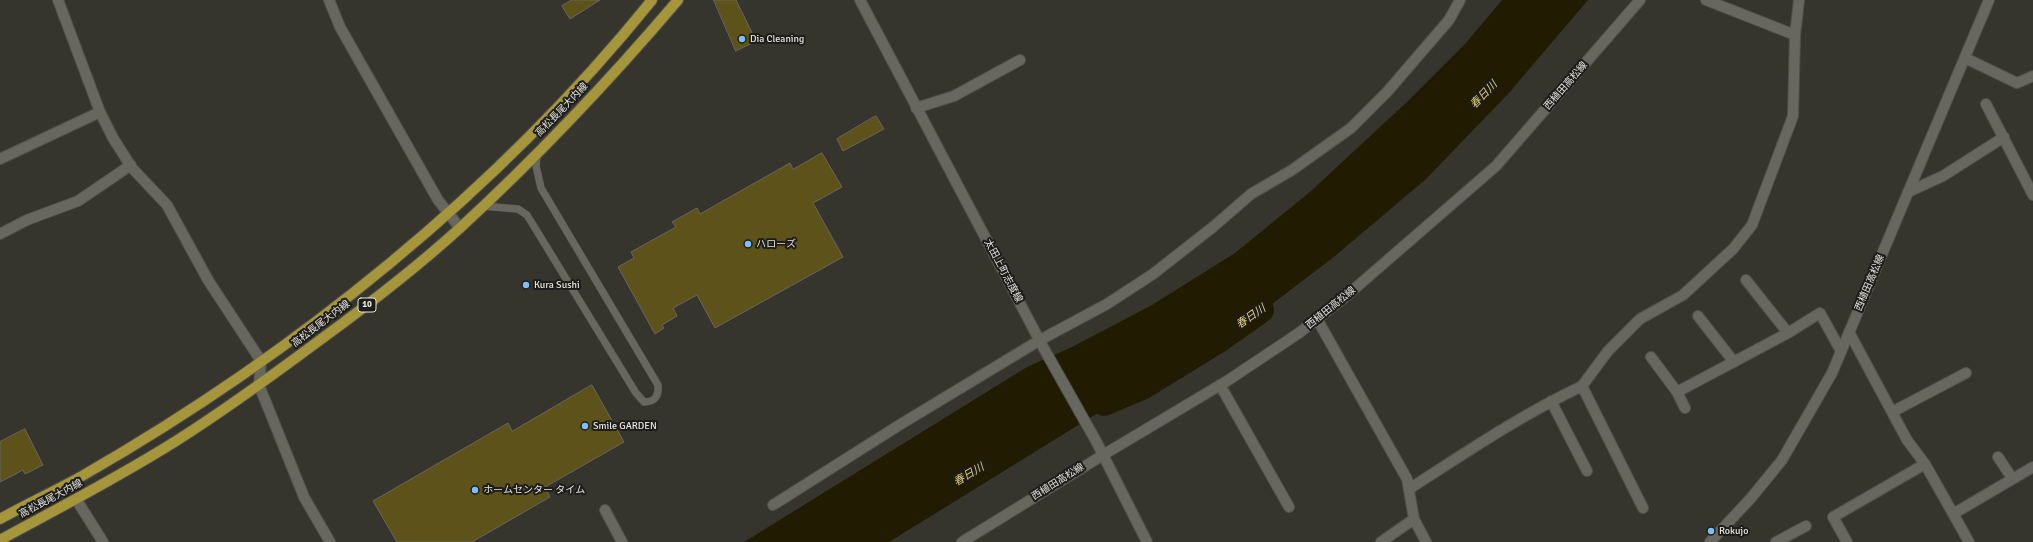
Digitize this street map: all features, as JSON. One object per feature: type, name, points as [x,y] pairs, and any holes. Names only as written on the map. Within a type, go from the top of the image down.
[{"type":"main road","name":"高松長尾大内線","points":[[0,519],[88,472],[166,424],[261,361],[340,303],[448,213],[487,178],[560,106],[628,30],[652,0]]},
{"type":"main road","name":"高松長尾大内線","points":[[0,540],[76,499],[176,440],[259,385],[352,317],[460,228],[572,118],[636,49],[678,0]]},
{"type":"street","points":[[58,0],[100,112],[113,138],[131,165],[167,205],[208,280],[261,361],[259,385],[304,497],[330,542]]},
{"type":"street","points":[[329,0],[340,27],[438,200],[460,228]]},
{"type":"street","name":"太田上町志度線","points":[[860,0],[1042,344],[1096,441],[1147,542]]},
{"type":"street","points":[[773,505],[901,424],[1042,344],[1153,274],[1213,227],[1250,194],[1292,170],[1351,128],[1387,92],[1449,20],[1460,0]]},
{"type":"street","name":"西植田高松線","points":[[962,542],[1220,385],[1299,334],[1346,297],[1496,166],[1640,0]]},
{"type":"street","points":[[1706,0],[1795,35]]},
{"type":"street","points":[[1409,489],[1505,426],[1550,400],[1582,386],[1608,351],[1640,319],[1683,295],[1733,249],[1752,225],[1793,116],[1795,35],[1799,0]]},
{"type":"street","name":"西植田高松線","points":[[1710,542],[1752,498],[1782,460],[1825,387],[1989,0]]},
{"type":"street","points":[[1965,58],[2017,83],[2033,76]]},
{"type":"street","points":[[916,108],[954,96],[1020,60]]},
{"type":"street","points":[[1986,104],[2033,195]]},
{"type":"street","points":[[0,159],[100,112]]},
{"type":"street","points":[[1908,192],[1943,176],[2004,137]]},
{"type":"street","points":[[0,234],[27,220],[78,201],[131,165]]},
{"type":"street","points":[[1746,280],[1788,333]]},
{"type":"street","points":[[1677,392],[1788,333],[1820,313],[1841,351]]},
{"type":"street","points":[[1698,316],[1734,362]]},
{"type":"street","points":[[1317,319],[1407,479],[1414,520],[1426,542]]},
{"type":"street","points":[[1849,332],[1907,440],[1925,464],[1969,542]]},
{"type":"street","points":[[1651,356],[1677,392],[1685,408]]},
{"type":"street","points":[[1892,412],[1966,373]]},
{"type":"street","points":[[1220,385],[1289,507]]},
{"type":"street","points":[[1582,386],[1643,508]]},
{"type":"street","points":[[1550,400],[1587,471]]},
{"type":"street","points":[[1998,456],[2012,478]]},
{"type":"street","points":[[1847,542],[1833,517],[1925,464]]},
{"type":"street","points":[[1953,514],[2033,467]]},
{"type":"street","points":[[76,499],[103,542]]},
{"type":"street","points":[[605,510],[622,542]]},
{"type":"street","points":[[1381,542],[1414,520]]},
{"type":"street","points":[[1776,542],[1806,526]]},
{"type":"lane","points":[[482,206],[518,209],[527,216],[636,393],[644,402],[649,402],[656,398],[659,393],[658,385],[541,188],[536,166],[538,152]]},
{"type":"water","points":[[1502,0],[1588,0],[1509,93],[1426,179],[1335,256],[1263,311],[889,542],[744,542],[1027,367],[1072,347],[1152,305],[1235,253],[1311,191],[1408,101],[1465,44]]},
{"type":"building","points":[[572,0],[600,0],[570,19],[562,6]]},
{"type":"building","points":[[714,0],[736,0],[756,41],[736,51]]},
{"type":"building","points":[[876,116],[884,129],[843,151],[837,139]]},
{"type":"building","points":[[822,153],[842,187],[813,203],[843,257],[715,328],[697,295],[673,308],[677,316],[662,325],[664,328],[655,334],[618,267],[634,258],[631,252],[676,227],[672,222],[697,208],[700,214],[790,163],[793,169]]},
{"type":"building","points":[[592,385],[624,442],[545,487],[550,497],[472,542],[397,542],[373,501],[508,423],[512,431]]},
{"type":"building","points":[[25,429],[43,465],[25,474],[23,470],[0,482],[0,442]]},
{"type":"waterway","name":"春日川","points":[[1104,403],[1144,386],[1217,341],[1261,310]]},
{"type":"place","name":"Dia Cleaning","points":[[742,39]]},
{"type":"place","name":"ハローズ","points":[[748,244]]},
{"type":"place","name":"Kura Sushi","points":[[526,285]]},
{"type":"place","name":"Smile GARDEN","points":[[585,426]]},
{"type":"place","name":"ホームセンター タイム","points":[[475,490]]},
{"type":"place","name":"Rokujo","points":[[1711,531]]}]
